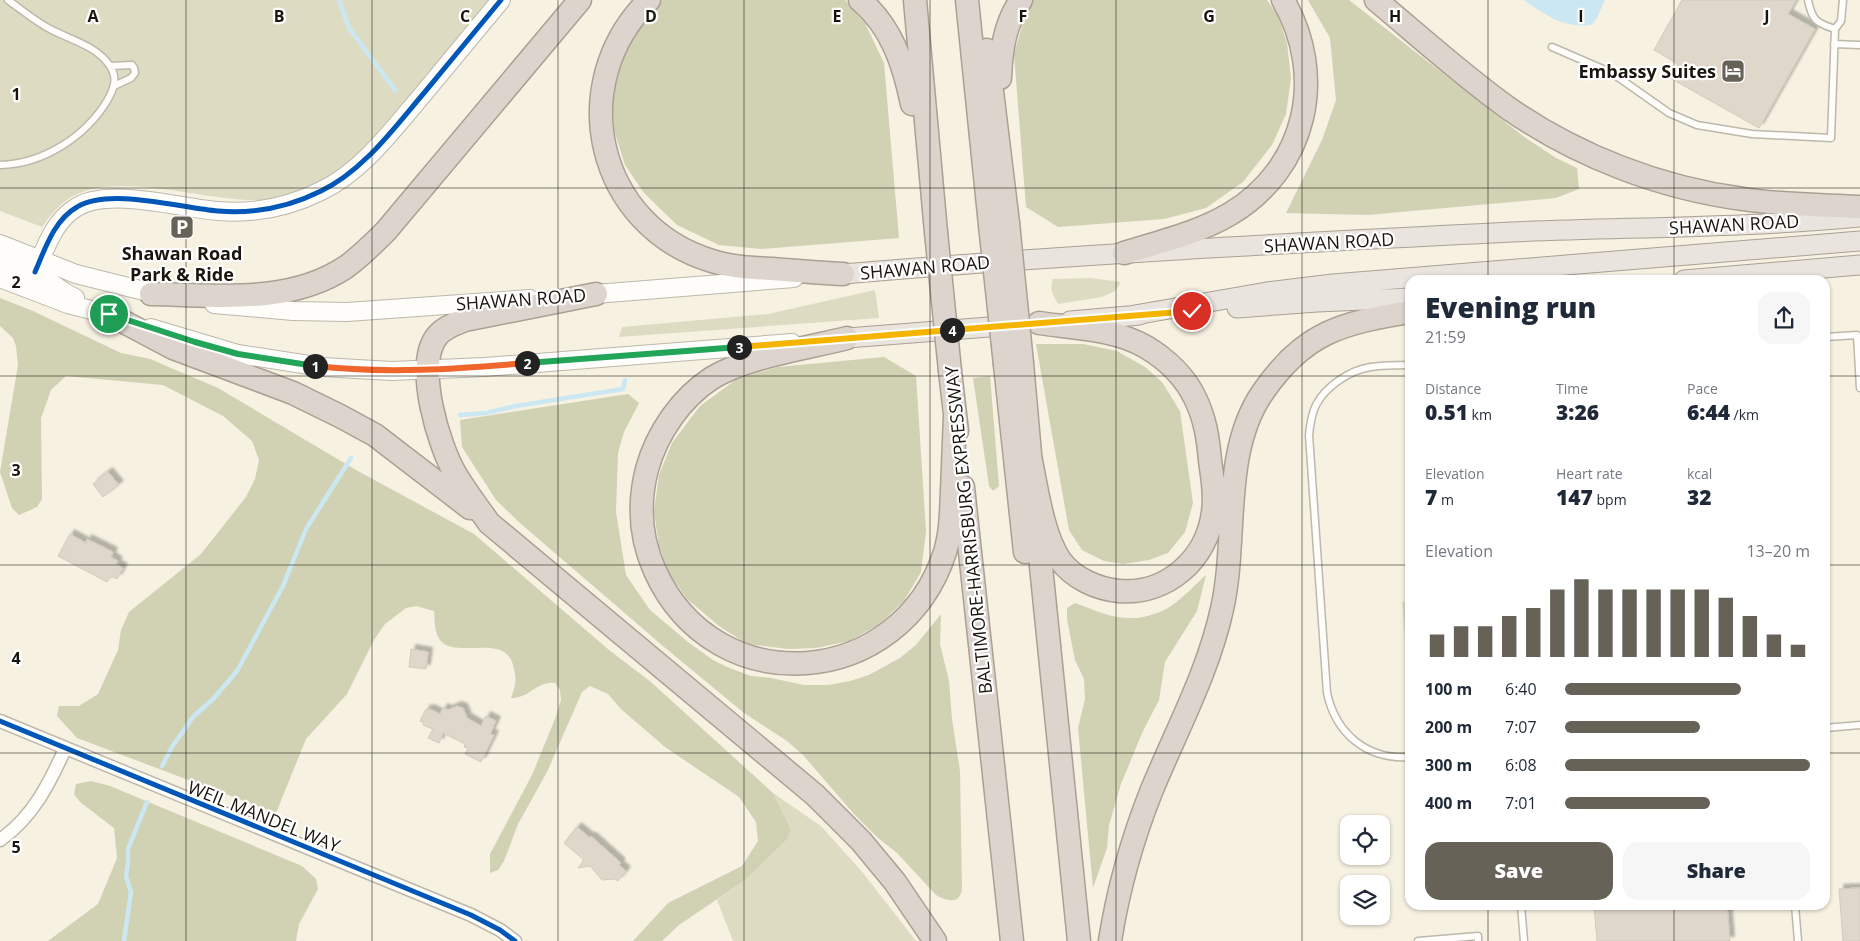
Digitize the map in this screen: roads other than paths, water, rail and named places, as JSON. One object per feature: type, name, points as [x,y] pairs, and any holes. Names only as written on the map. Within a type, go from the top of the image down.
[{"type":"highway","points":[[152,294],[264,295],[296,289],[323,279],[345,267],[366,251],[386,231],[580,0]]},
{"type":"highway","points":[[650,0],[628,25],[616,44],[603,83],[600,101],[604,144],[610,165],[619,187],[631,205],[661,236],[677,246],[712,261],[737,267],[844,274]]},
{"type":"highway","points":[[860,0],[892,40],[905,71],[933,202]]},
{"type":"highway","name":"BALTIMORE-HARRISBURG EXPRESSWAY","points":[[915,0],[950,370],[1012,941]]},
{"type":"highway","points":[[967,0],[999,224],[1014,364],[1064,941]]},
{"type":"highway","points":[[980,0],[998,134]]},
{"type":"highway","points":[[999,224],[998,134],[1001,56],[1006,29],[1015,8],[1021,0]]},
{"type":"highway","points":[[1124,253],[1201,228],[1229,215],[1264,189],[1289,154],[1304,112],[1307,93],[1307,72],[1304,49],[1283,0]]},
{"type":"highway","points":[[1376,0],[1472,80],[1509,108],[1576,148],[1611,164],[1649,178],[1690,189],[1742,199],[1860,207]]},
{"type":"highway","points":[[489,523],[456,475],[446,455],[435,423],[428,370],[433,345],[437,336],[448,327],[464,320],[596,294]]},
{"type":"highway","points":[[1110,941],[1121,882],[1133,842],[1151,792],[1205,669],[1216,636],[1229,573],[1236,469],[1240,442],[1249,417],[1262,394],[1278,372],[1295,354],[1315,339],[1340,327],[1367,319],[1405,313]]},
{"type":"highway","points":[[109,314],[173,348],[293,394],[340,416],[375,435],[434,479],[815,795],[861,840],[896,882],[935,941]]},
{"type":"highway","points":[[1014,364],[1029,451],[1051,545],[1061,561],[1075,574],[1091,584],[1110,590],[1130,592],[1166,582],[1182,571],[1195,558],[1204,543],[1212,519],[1214,497],[1207,428],[1195,396],[1184,380],[1160,356],[1144,346],[1126,338],[1109,334],[1039,323]]},
{"type":"highway","points":[[847,338],[760,360],[734,368],[713,378],[698,389],[682,405],[658,439],[650,458],[641,499],[641,522],[644,541],[650,561],[660,583],[674,604],[702,632],[740,654],[776,663],[796,664],[818,663],[855,652],[893,630],[912,612],[927,591],[938,570],[945,550],[950,531],[955,416]]},
{"type":"highway","points":[[1029,451],[1079,941]]},
{"type":"main road","points":[[38,266],[53,232],[64,217],[77,206],[95,200],[140,200],[219,211],[247,211],[296,202],[323,191],[348,174],[375,148],[501,0]]},
{"type":"main road","name":"SHAWAN ROAD","points":[[0,261],[76,274],[152,294],[232,306],[293,311],[347,312],[596,294],[970,263],[1124,253],[1514,232],[1655,228],[1860,217]]},
{"type":"main road","points":[[1446,275],[1860,242]]},
{"type":"main road","name":"SHAWAN ROAD","points":[[0,244],[38,266],[64,292],[109,314]]},
{"type":"main road","points":[[1747,275],[1860,266]]},
{"type":"main road","name":"SHAWAN ROAD","points":[[0,278],[68,304],[109,314],[195,342],[246,355],[332,367],[392,371],[428,370],[1317,302],[1405,298]]},
{"type":"main road","points":[[1128,316],[1267,292],[1405,278]]},
{"type":"street","name":"WEIL MANDEL WAY","points":[[0,721],[471,915],[500,930],[515,941]]},
{"type":"street","points":[[0,840],[11,833],[30,813],[47,787],[66,749]]},
{"type":"lane","points":[[0,165],[14,164],[32,159],[54,150],[75,136],[97,115],[114,86],[114,75],[104,59],[77,40],[52,30],[32,18],[8,0]]},
{"type":"lane","points":[[1808,0],[1810,12],[1816,21],[1835,29]]},
{"type":"lane","points":[[1552,47],[1612,72],[1669,113],[1697,125],[1752,134],[1831,138],[1835,29],[1841,21],[1842,0]]},
{"type":"lane","points":[[1834,44],[1860,45]]},
{"type":"lane","points":[[110,66],[132,66],[134,68],[135,73],[131,78],[114,86]]},
{"type":"lane","points":[[1830,337],[1857,335],[1860,388]]},
{"type":"lane","points":[[1405,364],[1370,367],[1350,373],[1339,381],[1317,404],[1311,419],[1309,435],[1326,693],[1330,710],[1340,726],[1366,750],[1388,756],[1405,757]]},
{"type":"lane","points":[[1830,728],[1860,725]]},
{"type":"lane","points":[[1521,910],[1524,941]]},
{"type":"lane","points":[[1795,910],[1798,941]]},
{"type":"lane","points":[[1418,941],[1478,936],[1478,941]]},
{"type":"water","points":[[1524,0],[1605,0],[1597,18],[1591,25],[1581,25],[1555,19],[1539,11]]},
{"type":"waterway","points":[[339,0],[349,28],[395,90]]},
{"type":"waterway","points":[[460,415],[486,413],[516,406],[623,389],[625,380]]},
{"type":"waterway","points":[[162,766],[172,747],[193,717],[214,698],[237,671],[283,586],[306,529],[351,458]]},
{"type":"waterway","points":[[124,941],[131,892],[126,876],[128,849],[147,802]]},
{"type":"place","name":"Embassy Suites","points":[[1733,71]]},
{"type":"place","name":"Shawan Road Park & Ride","points":[[182,227]]}]
